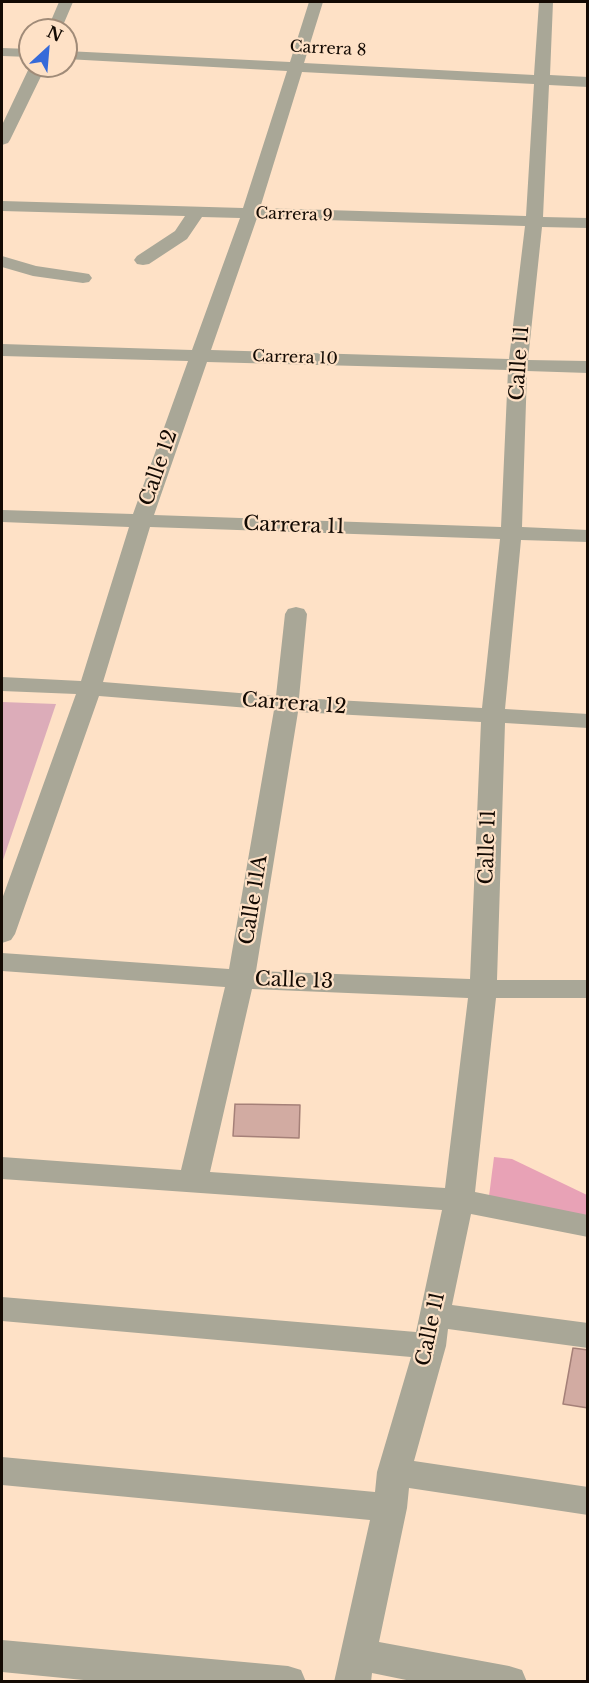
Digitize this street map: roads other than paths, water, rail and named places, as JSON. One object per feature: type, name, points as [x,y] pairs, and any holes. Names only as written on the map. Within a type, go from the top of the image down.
[{"type":"street","points":[[59,18],[66,2]]},
{"type":"street","name":"Calle 12","points":[[2,934],[90,688],[141,521],[250,213],[316,2]]},
{"type":"street","name":"Calle 11","points":[[355,1668],[390,1508],[393,1472],[432,1330],[459,1200],[483,989],[493,716],[511,534],[518,366],[534,222],[546,2]]},
{"type":"street","points":[[2,52],[18,53]]},
{"type":"street","name":"Carrera 8","points":[[78,56],[296,65],[588,82]]},
{"type":"street","points":[[2,140],[32,78]]},
{"type":"street","name":"Carrera 9","points":[[2,206],[588,223]]},
{"type":"street","points":[[142,260],[181,235],[196,212]]},
{"type":"street","points":[[2,261],[33,271],[83,278]]},
{"type":"street","name":"Carrera 10","points":[[2,350],[588,367]]},
{"type":"street","name":"Carrera 11","points":[[2,516],[588,536]]},
{"type":"street","name":"Calle 11A","points":[[192,1182],[241,979],[287,704],[296,614]]},
{"type":"street","name":"Carrera 12","points":[[2,684],[90,688],[287,704],[588,721]]},
{"type":"street","name":"Calle 13","points":[[2,962],[241,979],[483,989],[588,989]]},
{"type":"street","points":[[2,1168],[459,1200],[588,1226]]},
{"type":"street","points":[[2,1309],[588,1336]]},
{"type":"street","points":[[2,1471],[390,1508]]},
{"type":"street","points":[[393,1472],[588,1501]]},
{"type":"street","points":[[2,1656],[288,1682]]},
{"type":"street","points":[[355,1668],[509,1682]]}]
